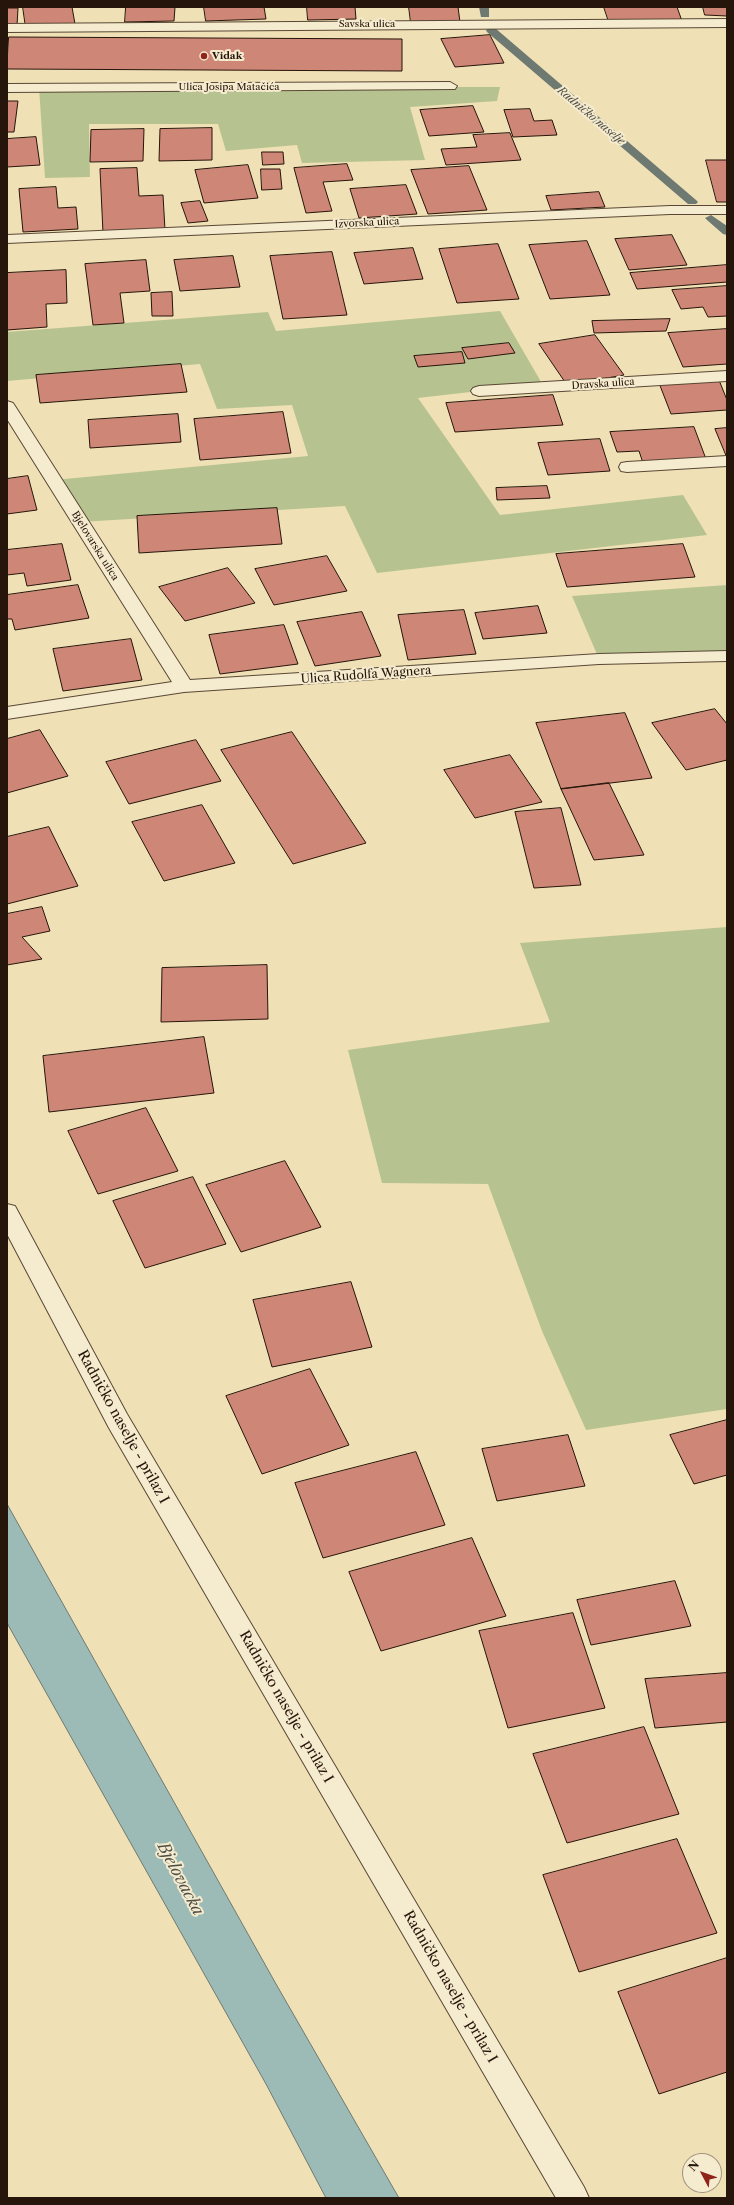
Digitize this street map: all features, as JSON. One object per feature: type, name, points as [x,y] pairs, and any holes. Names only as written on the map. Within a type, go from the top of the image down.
[{"type":"street","name":"Savska ulica","points":[[7,28],[374,24],[727,23]]},
{"type":"street","name":"Ulica Josipa Matačića","points":[[7,88],[450,86]]},
{"type":"street","name":"Izvorska ulica","points":[[7,239],[662,210],[727,210]]},
{"type":"street","name":"Dravska ulica","points":[[480,391],[727,376]]},
{"type":"street","name":"Bjelovarska ulica","points":[[7,406],[184,686]]},
{"type":"street","points":[[627,467],[727,461]]},
{"type":"street","name":"Ulica Rudolfa Wagnera","points":[[7,713],[184,686],[600,660],[727,656]]},
{"type":"street","name":"Radničko naselje - prilaz I","points":[[7,1212],[118,1420],[573,2198]]},
{"type":"green space","points":[[39,87],[500,87],[497,101],[410,107],[425,160],[302,163],[297,145],[226,151],[218,124],[89,124],[90,177],[45,178]]},
{"type":"green space","points":[[500,311],[544,387],[479,391],[418,398],[500,515],[683,495],[707,535],[377,573],[345,506],[80,522],[54,480],[308,456],[292,405],[217,409],[200,364],[7,381],[7,332],[268,312],[276,331]]},
{"type":"green space","points":[[727,585],[727,656],[599,659],[572,596]]},
{"type":"green space","points":[[727,927],[727,1409],[586,1430],[542,1331],[488,1184],[382,1183],[348,1050],[550,1022],[520,943]]},
{"type":"water","name":"Bjelovacka","points":[[7,1504],[276,1984],[399,2198],[326,2198],[266,2084],[7,1623]]},
{"type":"building","points":[[23,7],[72,7],[75,24],[26,28]]},
{"type":"building","points":[[126,7],[175,7],[174,21],[125,22]]},
{"type":"building","points":[[204,7],[264,7],[266,19],[206,21]]},
{"type":"building","points":[[307,7],[355,7],[356,19],[308,20]]},
{"type":"building","points":[[409,7],[458,7],[460,22],[411,23]]},
{"type":"building","points":[[604,7],[677,7],[682,21],[609,22]]},
{"type":"building","points":[[703,7],[727,7],[727,16],[705,15]]},
{"type":"building","points":[[7,8],[18,8],[17,26],[7,26]]},
{"type":"building","points":[[490,35],[504,63],[455,67],[441,39]]},
{"type":"building","name":"Vidak","points":[[9,37],[402,39],[402,71],[7,69]]},
{"type":"building","points":[[7,101],[18,101],[14,132],[7,132]]},
{"type":"building","points":[[473,106],[484,132],[429,136],[420,110]]},
{"type":"building","points":[[530,109],[534,121],[552,120],[557,135],[513,137],[504,110]]},
{"type":"building","points":[[212,128],[212,160],[159,161],[160,129]]},
{"type":"building","points":[[144,129],[143,161],[90,162],[91,130]]},
{"type":"building","points":[[510,133],[521,160],[446,165],[441,149],[477,147],[473,135]]},
{"type":"building","points":[[36,137],[40,165],[7,167],[7,139]]},
{"type":"building","points":[[262,152],[283,152],[284,164],[263,165]]},
{"type":"building","points":[[706,160],[727,160],[727,202],[717,202]]},
{"type":"building","points":[[347,164],[353,180],[323,182],[332,211],[306,213],[294,168]]},
{"type":"building","points":[[248,165],[258,198],[204,203],[195,170]]},
{"type":"building","points":[[469,166],[487,210],[428,214],[411,170]]},
{"type":"building","points":[[137,168],[139,196],[163,195],[165,230],[103,233],[100,169]]},
{"type":"building","points":[[261,169],[280,169],[282,189],[262,190]]},
{"type":"building","points":[[406,185],[417,214],[359,218],[350,189]]},
{"type":"building","points":[[56,187],[58,208],[76,207],[78,229],[23,232],[19,189]]},
{"type":"building","points":[[599,192],[605,207],[551,210],[546,196]]},
{"type":"building","points":[[200,201],[208,221],[188,223],[181,203]]},
{"type":"building","points":[[672,235],[687,265],[629,270],[615,239]]},
{"type":"building","points":[[587,241],[610,295],[550,299],[529,245]]},
{"type":"building","points":[[498,244],[519,299],[457,303],[439,249]]},
{"type":"building","points":[[413,248],[423,279],[364,284],[354,253]]},
{"type":"building","points":[[332,252],[347,315],[283,319],[270,256]]},
{"type":"building","points":[[233,256],[240,287],[180,291],[174,260]]},
{"type":"building","points":[[146,260],[150,291],[120,293],[124,323],[93,325],[85,264]]},
{"type":"building","points":[[727,265],[727,282],[637,289],[630,273]]},
{"type":"building","points":[[66,270],[67,303],[46,304],[47,327],[7,330],[7,273]]},
{"type":"building","points":[[727,286],[727,316],[708,317],[703,307],[681,309],[672,290]]},
{"type":"building","points":[[172,292],[173,316],[152,316],[151,293]]},
{"type":"building","points":[[670,319],[666,331],[594,333],[592,321]]},
{"type":"building","points":[[727,329],[727,364],[683,367],[668,333]]},
{"type":"building","points":[[595,335],[624,375],[567,385],[539,344]]},
{"type":"building","points":[[509,343],[515,353],[468,359],[462,348]]},
{"type":"building","points":[[462,352],[465,363],[418,367],[414,356]]},
{"type":"building","points":[[181,364],[187,392],[40,403],[36,375]]},
{"type":"building","points":[[719,380],[727,400],[727,410],[671,414],[659,383]]},
{"type":"building","points":[[553,395],[563,425],[455,432],[446,403]]},
{"type":"building","points":[[283,412],[291,453],[200,460],[194,419]]},
{"type":"building","points":[[178,414],[181,442],[90,448],[88,420]]},
{"type":"building","points":[[694,427],[706,459],[643,463],[639,451],[617,452],[610,432]]},
{"type":"building","points":[[727,428],[727,458],[715,429]]},
{"type":"building","points":[[600,439],[610,471],[548,475],[538,443]]},
{"type":"building","points":[[28,476],[37,510],[7,514],[7,479]]},
{"type":"building","points":[[547,486],[550,498],[497,500],[496,488]]},
{"type":"building","points":[[277,508],[282,544],[139,553],[137,516]]},
{"type":"building","points":[[62,544],[71,580],[27,586],[24,573],[7,575],[7,550]]},
{"type":"building","points":[[683,544],[695,577],[567,587],[556,554]]},
{"type":"building","points":[[327,556],[347,591],[274,605],[255,569]]},
{"type":"building","points":[[228,568],[255,603],[185,621],[159,587]]},
{"type":"building","points":[[78,585],[89,618],[15,630],[12,619],[7,619],[7,595]]},
{"type":"building","points":[[538,606],[547,633],[483,639],[475,613]]},
{"type":"building","points":[[464,610],[476,654],[408,660],[398,615]]},
{"type":"building","points":[[362,612],[381,656],[315,666],[297,622]]},
{"type":"building","points":[[284,625],[298,664],[220,674],[209,635]]},
{"type":"building","points":[[131,639],[142,680],[63,691],[53,649]]},
{"type":"building","points":[[715,709],[727,724],[727,760],[686,770],[652,723]]},
{"type":"building","points":[[625,713],[652,778],[561,789],[536,723]]},
{"type":"building","points":[[40,730],[68,776],[7,793],[7,739]]},
{"type":"building","points":[[292,732],[366,843],[293,864],[221,750]]},
{"type":"building","points":[[196,740],[221,781],[129,804],[106,762]]},
{"type":"building","points":[[510,755],[542,802],[475,818],[444,770]]},
{"type":"building","points":[[609,783],[644,855],[594,860],[561,789]]},
{"type":"building","points":[[202,805],[235,863],[164,881],[132,822]]},
{"type":"building","points":[[561,808],[581,885],[534,888],[515,812]]},
{"type":"building","points":[[49,827],[78,886],[7,904],[7,837]]},
{"type":"building","points":[[42,907],[50,931],[22,937],[42,959],[7,965],[7,914]]},
{"type":"building","points":[[267,965],[268,1019],[161,1022],[162,968]]},
{"type":"building","points":[[204,1037],[214,1093],[49,1112],[43,1056]]},
{"type":"building","points":[[146,1108],[178,1171],[98,1194],[68,1131]]},
{"type":"building","points":[[285,1161],[321,1227],[241,1252],[206,1185]]},
{"type":"building","points":[[193,1177],[226,1244],[145,1268],[113,1201]]},
{"type":"building","points":[[351,1282],[372,1347],[272,1367],[253,1300]]},
{"type":"building","points":[[310,1369],[349,1445],[262,1474],[226,1396]]},
{"type":"building","points":[[727,1420],[727,1475],[694,1484],[670,1435]]},
{"type":"building","points":[[568,1435],[585,1486],[497,1501],[482,1449]]},
{"type":"building","points":[[416,1452],[445,1525],[323,1558],[295,1483]]},
{"type":"building","points":[[472,1538],[506,1616],[381,1651],[349,1572]]},
{"type":"building","points":[[675,1581],[691,1626],[591,1645],[577,1600]]},
{"type":"building","points":[[573,1613],[605,1708],[508,1728],[479,1631]]},
{"type":"building","points":[[727,1673],[727,1722],[655,1728],[645,1679]]},
{"type":"building","points":[[644,1727],[679,1814],[567,1843],[533,1754]]},
{"type":"building","points":[[677,1839],[717,1933],[579,1972],[543,1875]]},
{"type":"building","points":[[727,1958],[727,2072],[659,2094],[618,1992]]},
{"type":"waterway","name":"Radničko naselje","points":[[484,7],[485,15]]},
{"type":"waterway","name":"Radničko naselje","points":[[491,30],[692,202]]},
{"type":"waterway","name":"Radničko naselje","points":[[711,218],[727,232]]},
{"type":"place","name":"Vidak","points":[[204,56]]}]
